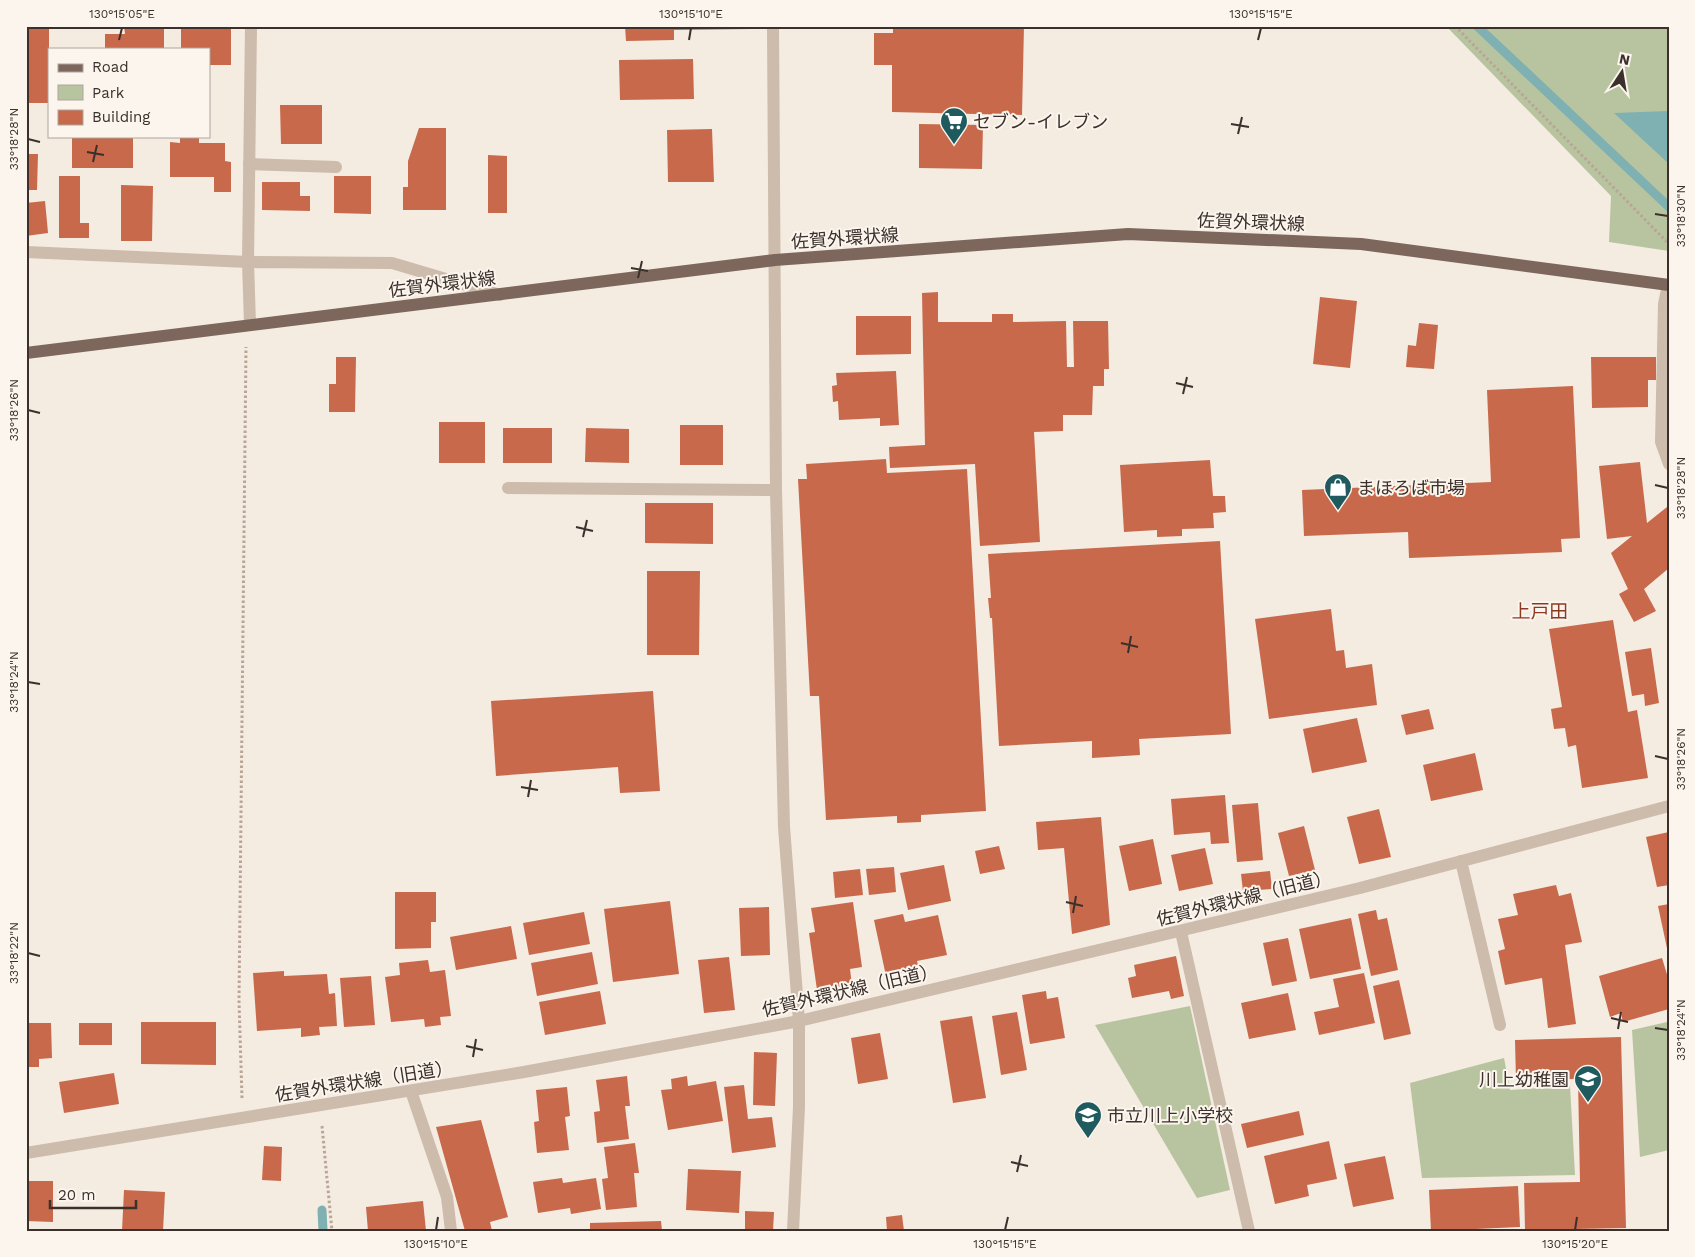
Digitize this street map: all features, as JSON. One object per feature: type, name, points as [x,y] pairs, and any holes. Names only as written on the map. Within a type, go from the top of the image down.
[{"type":"main road","name":"佐賀外環状線","points":[[26,353],[775,260],[1128,234],[1361,244],[1668,285]]},
{"type":"street","points":[[250,324],[248,262],[251,26]]},
{"type":"street","points":[[773,26],[776,490],[784,827],[799,1021],[800,1107],[793,1231]]},
{"type":"street","points":[[249,164],[336,167]]},
{"type":"street","points":[[26,252],[248,262],[392,264],[500,295]]},
{"type":"street","points":[[1668,285],[1664,304],[1661,442],[1669,464]]},
{"type":"street","points":[[508,488],[776,490]]},
{"type":"street","name":"佐賀外環状線（旧道）","points":[[26,1153],[411,1091],[799,1021],[1181,932],[1669,806]]},
{"type":"street","points":[[1461,861],[1500,1025]]},
{"type":"street","points":[[1181,932],[1249,1231]]},
{"type":"street","points":[[411,1091],[447,1197],[451,1231]]},
{"type":"path","points":[[1455,26],[1669,244]]},
{"type":"path","points":[[243,1118],[239,991],[244,410],[245,351],[250,324]]},
{"type":"path","points":[[320,1106],[332,1231]]},
{"type":"green space","points":[[1446,26],[1669,26],[1669,251],[1609,242],[1611,196]]},
{"type":"green space","points":[[1190,1006],[1230,1190],[1197,1198],[1095,1025]]},
{"type":"green space","points":[[1667,1022],[1669,1150],[1640,1157],[1632,1030]]},
{"type":"green space","points":[[1504,1058],[1510,1090],[1570,1086],[1575,1175],[1422,1178],[1410,1083]]},
{"type":"water","points":[[1669,111],[1669,164],[1614,113]]},
{"type":"building","points":[[124,26],[164,26],[164,48],[105,48],[105,34],[125,34]]},
{"type":"building","points":[[181,26],[231,26],[231,65],[210,65],[210,48],[181,48]]},
{"type":"building","points":[[625,26],[752,26],[752,29],[674,30],[674,40],[626,41]]},
{"type":"building","points":[[893,26],[1024,26],[1022,115],[892,112],[892,65],[874,65],[874,33],[893,33]]},
{"type":"building","points":[[29,28],[49,28],[48,103],[28,103]]},
{"type":"building","points":[[693,59],[694,99],[620,100],[619,60]]},
{"type":"building","points":[[280,105],[322,105],[322,144],[281,144]]},
{"type":"building","points":[[919,124],[983,125],[982,169],[919,168]]},
{"type":"building","points":[[419,128],[446,128],[446,210],[403,210],[403,187],[408,187],[408,161]]},
{"type":"building","points":[[712,129],[714,182],[668,182],[667,130]]},
{"type":"building","points":[[72,138],[133,138],[133,168],[72,168]]},
{"type":"building","points":[[180,138],[199,138],[199,143],[225,143],[225,161],[231,162],[231,192],[214,192],[214,177],[170,177],[170,142],[180,143]]},
{"type":"building","points":[[26,154],[38,154],[37,190],[26,190]]},
{"type":"building","points":[[488,155],[507,156],[507,213],[488,213]]},
{"type":"building","points":[[59,176],[80,176],[80,223],[89,223],[89,238],[59,238]]},
{"type":"building","points":[[334,176],[371,176],[371,214],[334,213]]},
{"type":"building","points":[[262,182],[300,182],[300,196],[310,196],[310,211],[262,210]]},
{"type":"building","points":[[121,185],[153,186],[152,241],[121,241]]},
{"type":"building","points":[[45,201],[48,233],[26,236],[26,203]]},
{"type":"building","points":[[938,292],[938,322],[992,322],[992,314],[1013,314],[1013,322],[1066,321],[1067,367],[1074,367],[1073,321],[1108,321],[1109,369],[1104,369],[1104,386],[1093,386],[1092,415],[1063,415],[1063,431],[1034,432],[1040,542],[980,546],[975,464],[890,468],[889,447],[925,445],[922,293]]},
{"type":"building","points":[[1320,297],[1357,301],[1350,368],[1313,364]]},
{"type":"building","points":[[856,316],[911,316],[911,354],[856,355]]},
{"type":"building","points":[[1419,323],[1438,325],[1434,369],[1406,367],[1408,345],[1416,346]]},
{"type":"building","points":[[336,357],[356,357],[355,412],[329,412],[329,384],[336,384]]},
{"type":"building","points":[[1591,357],[1656,357],[1656,380],[1648,380],[1648,407],[1592,408]]},
{"type":"building","points":[[896,371],[899,425],[880,426],[880,418],[839,420],[838,401],[833,402],[832,386],[837,385],[836,373]]},
{"type":"building","points":[[1573,386],[1580,538],[1561,539],[1562,552],[1409,558],[1408,532],[1304,536],[1302,490],[1491,482],[1487,390]]},
{"type":"building","points":[[439,422],[485,422],[485,463],[439,463]]},
{"type":"building","points":[[680,425],[723,425],[723,465],[680,465]]},
{"type":"building","points":[[503,428],[552,428],[552,463],[503,463]]},
{"type":"building","points":[[586,428],[629,429],[629,463],[585,462]]},
{"type":"building","points":[[886,459],[887,473],[967,469],[986,811],[921,815],[921,822],[897,823],[897,816],[826,820],[819,696],[810,696],[798,479],[807,479],[806,464]]},
{"type":"building","points":[[1210,460],[1213,496],[1225,496],[1226,512],[1213,513],[1214,528],[1182,529],[1182,536],[1157,537],[1157,530],[1124,532],[1120,465]]},
{"type":"building","points":[[1640,462],[1647,523],[1667,507],[1669,509],[1669,568],[1644,589],[1656,611],[1634,622],[1619,594],[1628,589],[1611,553],[1632,536],[1607,539],[1599,466]]},
{"type":"building","points":[[645,503],[713,503],[713,544],[645,543]]},
{"type":"building","points":[[1220,541],[1231,734],[1139,739],[1140,755],[1092,758],[1092,741],[999,746],[992,618],[990,618],[988,598],[991,598],[988,554]]},
{"type":"building","points":[[647,571],[700,571],[699,655],[647,655]]},
{"type":"building","points":[[1331,609],[1336,651],[1344,650],[1346,668],[1372,664],[1377,705],[1269,719],[1255,619]]},
{"type":"building","points":[[1613,620],[1628,712],[1637,710],[1648,778],[1582,788],[1576,745],[1568,747],[1565,728],[1554,729],[1551,709],[1562,707],[1549,629]]},
{"type":"building","points":[[1651,648],[1659,703],[1645,706],[1644,694],[1632,696],[1625,652]]},
{"type":"building","points":[[653,691],[660,791],[620,793],[618,767],[496,776],[491,701]]},
{"type":"building","points":[[1429,709],[1434,729],[1406,735],[1401,715]]},
{"type":"building","points":[[1357,718],[1367,762],[1312,773],[1303,729]]},
{"type":"building","points":[[1475,753],[1483,790],[1431,801],[1423,765]]},
{"type":"building","points":[[1225,795],[1229,843],[1211,844],[1210,832],[1174,835],[1171,799]]},
{"type":"building","points":[[1258,803],[1263,860],[1237,862],[1232,805]]},
{"type":"building","points":[[1379,809],[1391,857],[1359,864],[1347,817]]},
{"type":"building","points":[[1101,817],[1110,925],[1072,934],[1064,848],[1038,850],[1036,822]]},
{"type":"building","points":[[1304,826],[1315,870],[1289,876],[1278,833]]},
{"type":"building","points":[[1669,832],[1669,885],[1657,887],[1646,837]]},
{"type":"building","points":[[1153,839],[1162,884],[1129,891],[1119,846]]},
{"type":"building","points":[[999,846],[1005,869],[980,874],[975,851]]},
{"type":"building","points":[[1205,848],[1213,884],[1179,891],[1171,855]]},
{"type":"building","points":[[944,865],[951,901],[908,910],[900,873]]},
{"type":"building","points":[[894,867],[896,892],[869,895],[866,869]]},
{"type":"building","points":[[860,869],[863,895],[835,898],[833,872]]},
{"type":"building","points":[[1270,871],[1272,889],[1243,891],[1241,874]]},
{"type":"building","points":[[1556,885],[1559,896],[1571,893],[1582,942],[1565,945],[1576,1024],[1548,1028],[1542,978],[1505,985],[1498,951],[1505,949],[1498,919],[1518,915],[1513,894]]},
{"type":"building","points":[[395,892],[436,892],[436,922],[431,922],[431,948],[395,949]]},
{"type":"building","points":[[670,901],[679,974],[613,982],[604,909]]},
{"type":"building","points":[[853,902],[862,967],[850,969],[852,985],[817,990],[809,933],[815,932],[811,908]]},
{"type":"building","points":[[1669,904],[1669,953],[1668,953],[1658,906]]},
{"type":"building","points":[[769,907],[770,955],[741,956],[739,908]]},
{"type":"building","points":[[1376,910],[1378,920],[1387,918],[1398,970],[1371,976],[1358,914]]},
{"type":"building","points":[[584,912],[590,944],[529,955],[523,923]]},
{"type":"building","points":[[903,914],[905,922],[938,915],[947,955],[917,961],[919,969],[886,976],[874,920]]},
{"type":"building","points":[[1351,918],[1361,969],[1310,979],[1299,929]]},
{"type":"building","points":[[511,926],[517,959],[456,970],[450,937]]},
{"type":"building","points":[[1288,938],[1297,981],[1272,986],[1263,943]]},
{"type":"building","points":[[592,952],[598,984],[537,996],[531,963]]},
{"type":"building","points":[[1176,956],[1184,996],[1171,999],[1169,991],[1132,998],[1128,978],[1136,976],[1134,965]]},
{"type":"building","points":[[729,957],[735,1010],[704,1013],[698,960]]},
{"type":"building","points":[[1662,958],[1669,981],[1669,1009],[1623,1022],[1621,1013],[1610,1017],[1599,976]]},
{"type":"building","points":[[428,960],[430,972],[445,970],[451,1016],[440,1017],[441,1025],[425,1027],[424,1019],[391,1022],[385,977],[400,975],[399,963]]},
{"type":"building","points":[[284,971],[284,976],[327,974],[329,994],[335,993],[337,1026],[319,1027],[320,1035],[301,1037],[301,1028],[257,1031],[253,973]]},
{"type":"building","points":[[1364,973],[1375,1023],[1319,1035],[1314,1012],[1339,1007],[1333,979]]},
{"type":"building","points":[[371,976],[375,1025],[344,1027],[340,978]]},
{"type":"building","points":[[1399,980],[1411,1034],[1384,1040],[1373,986]]},
{"type":"building","points":[[600,991],[606,1024],[545,1035],[539,1002]]},
{"type":"building","points":[[1046,991],[1047,999],[1058,997],[1065,1038],[1030,1044],[1022,995]]},
{"type":"building","points":[[1288,993],[1296,1030],[1249,1039],[1241,1003]]},
{"type":"building","points":[[1017,1012],[1027,1070],[1001,1075],[992,1016]]},
{"type":"building","points":[[972,1016],[986,1098],[953,1103],[940,1021]]},
{"type":"building","points":[[141,1022],[216,1022],[216,1065],[141,1064]]},
{"type":"building","points":[[26,1023],[51,1023],[52,1058],[39,1059],[39,1067],[26,1067]]},
{"type":"building","points":[[79,1023],[112,1023],[112,1045],[79,1045]]},
{"type":"building","points":[[880,1033],[888,1079],[858,1084],[851,1038]]},
{"type":"building","points":[[1621,1037],[1626,1228],[1525,1230],[1524,1183],[1580,1182],[1578,1079],[1516,1080],[1515,1040]]},
{"type":"building","points":[[754,1052],[777,1053],[775,1106],[753,1105]]},
{"type":"building","points":[[114,1073],[119,1104],[64,1113],[59,1082]]},
{"type":"building","points":[[627,1076],[630,1106],[625,1106],[629,1139],[597,1143],[594,1112],[600,1111],[596,1080]]},
{"type":"building","points":[[687,1076],[688,1086],[716,1081],[723,1121],[668,1130],[661,1090],[672,1089],[671,1079]]},
{"type":"building","points":[[744,1085],[748,1119],[772,1117],[776,1147],[732,1153],[724,1087]]},
{"type":"building","points":[[567,1087],[570,1116],[565,1117],[569,1150],[537,1153],[534,1122],[539,1121],[536,1090]]},
{"type":"building","points":[[1299,1111],[1304,1135],[1247,1148],[1241,1124]]},
{"type":"building","points":[[481,1120],[508,1217],[490,1222],[492,1231],[465,1231],[436,1127]]},
{"type":"building","points":[[1329,1141],[1337,1179],[1307,1185],[1309,1196],[1275,1204],[1264,1156]]},
{"type":"building","points":[[635,1143],[639,1173],[634,1173],[637,1207],[606,1210],[602,1179],[608,1178],[604,1147]]},
{"type":"building","points":[[264,1146],[282,1147],[281,1181],[262,1180]]},
{"type":"building","points":[[1385,1156],[1394,1199],[1353,1207],[1344,1164]]},
{"type":"building","points":[[688,1169],[741,1171],[739,1213],[686,1210]]},
{"type":"building","points":[[562,1178],[563,1183],[596,1178],[601,1209],[571,1214],[570,1208],[538,1213],[533,1182]]},
{"type":"building","points":[[26,1181],[53,1181],[53,1222],[26,1221]]},
{"type":"building","points":[[1518,1186],[1520,1227],[1431,1231],[1429,1190]]},
{"type":"building","points":[[124,1190],[165,1192],[163,1231],[122,1231]]},
{"type":"building","points":[[423,1201],[426,1231],[368,1231],[366,1207]]},
{"type":"building","points":[[745,1211],[774,1212],[773,1231],[745,1231]]},
{"type":"building","points":[[902,1215],[904,1231],[887,1231],[886,1217]]},
{"type":"building","points":[[661,1221],[662,1231],[590,1231],[590,1223]]},
{"type":"waterway","points":[[1477,26],[1669,207]]},
{"type":"waterway","points":[[322,1210],[323,1231]]},
{"type":"place","name":"セブン-イレブン","points":[[954,145]]},
{"type":"place","name":"まほろば市場","points":[[1338,511]]},
{"type":"place","name":"川上幼稚園","points":[[1588,1103]]},
{"type":"place","name":"市立川上小学校","points":[[1088,1139]]},
{"type":"district","name":"上戸田","points":[[1540,611]]}]
